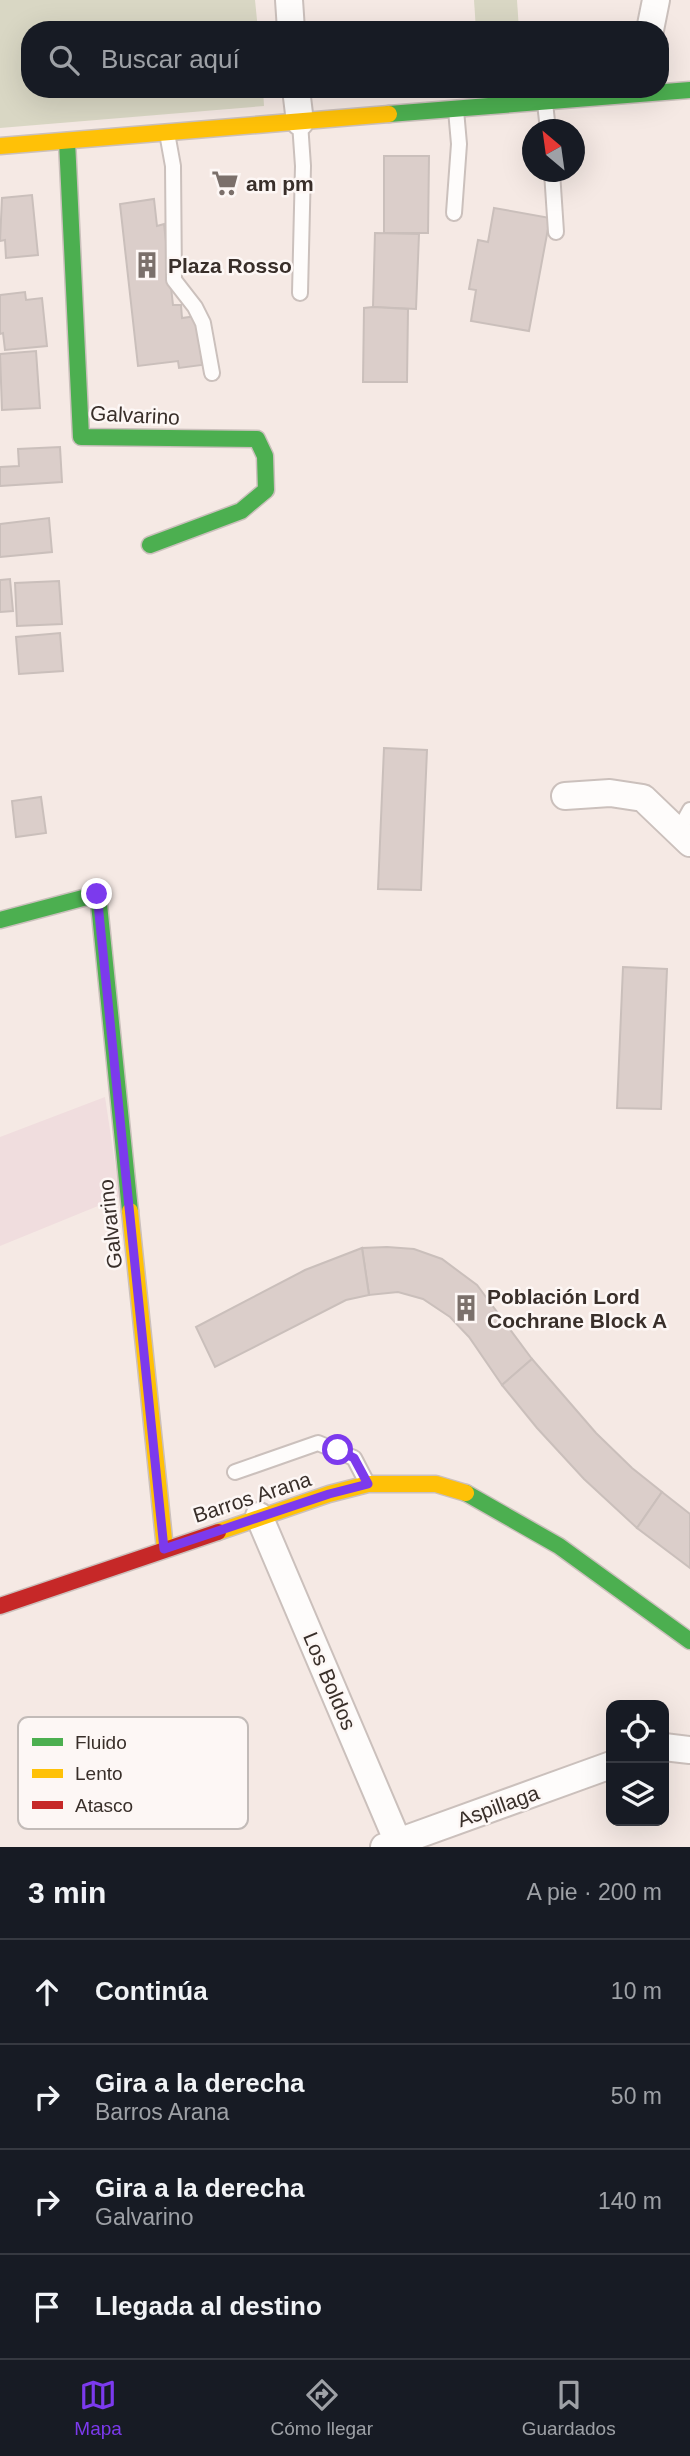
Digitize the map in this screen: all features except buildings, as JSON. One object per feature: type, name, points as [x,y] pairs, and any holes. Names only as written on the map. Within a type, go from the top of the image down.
[{"type":"street","points":[[289,0],[290,21]]},
{"type":"street","points":[[652,21],[656,0]]},
{"type":"street","points":[[669,90],[690,89]]},
{"type":"street","points":[[297,98],[300,122]]},
{"type":"street","points":[[0,146],[581,98]]},
{"type":"street","name":"Galvarino","points":[[67,141],[81,437],[257,439],[265,456],[266,490],[241,511],[150,545]]},
{"type":"street","points":[[565,796],[610,793],[643,798],[686,828]]},
{"type":"street","name":"Galvarino","points":[[0,920],[97,894],[164,1549]]},
{"type":"street","name":"Barros Arana","points":[[0,1606],[259,1516],[368,1484],[436,1484],[471,1494],[559,1546],[690,1641]]},
{"type":"street","name":"Los Boldos","points":[[259,1516],[394,1845]]},
{"type":"street","points":[[669,1747],[690,1750]]},
{"type":"street","name":"Aspillaga","points":[[394,1845],[606,1767]]},
{"type":"lane","points":[[544,102],[546,119]]},
{"type":"lane","points":[[454,213],[459,144],[456,109]]},
{"type":"lane","points":[[300,122],[303,166],[300,293]]},
{"type":"lane","points":[[167,132],[173,166],[174,280],[195,307],[203,323],[212,373]]},
{"type":"lane","points":[[553,182],[556,232]]},
{"type":"lane","points":[[235,1472],[318,1443],[354,1458],[368,1484]]},
{"type":"shaded area","points":[[0,0],[255,0],[257,21],[21,21],[21,98],[264,98],[264,106],[0,128]]},
{"type":"shaded area","points":[[474,0],[517,0],[518,21],[475,21]]},
{"type":"shaded area","points":[[105,1097],[120,1197],[0,1246],[0,1137]]},
{"type":"traffic: fast","points":[[669,92],[690,90]]},
{"type":"traffic: fast","points":[[389,114],[590,98]]},
{"type":"traffic: fast","points":[[67,141],[81,437],[257,439],[265,456],[266,490],[241,511],[150,545]]},
{"type":"traffic: fast","points":[[0,920],[98,894],[130,1211]]},
{"type":"traffic: fast","points":[[466,1493],[559,1546],[690,1641]]},
{"type":"traffic: slow","points":[[0,146],[389,114]]},
{"type":"traffic: slow","points":[[130,1211],[165,1549]]},
{"type":"traffic: slow","points":[[218,1532],[329,1494],[368,1484],[436,1484],[466,1493]]},
{"type":"traffic: jam","points":[[0,1606],[218,1532]]},
{"type":"place","name":"am pm","points":[[225,183]]},
{"type":"place","name":"Plaza Rosso","points":[[147,265]]},
{"type":"place","name":"Población Lord Cochrane Block A","points":[[466,1308]]},
{"type":"route","points":[[97,894],[164,1549],[259,1516],[368,1484],[354,1458],[338,1450]]}]
